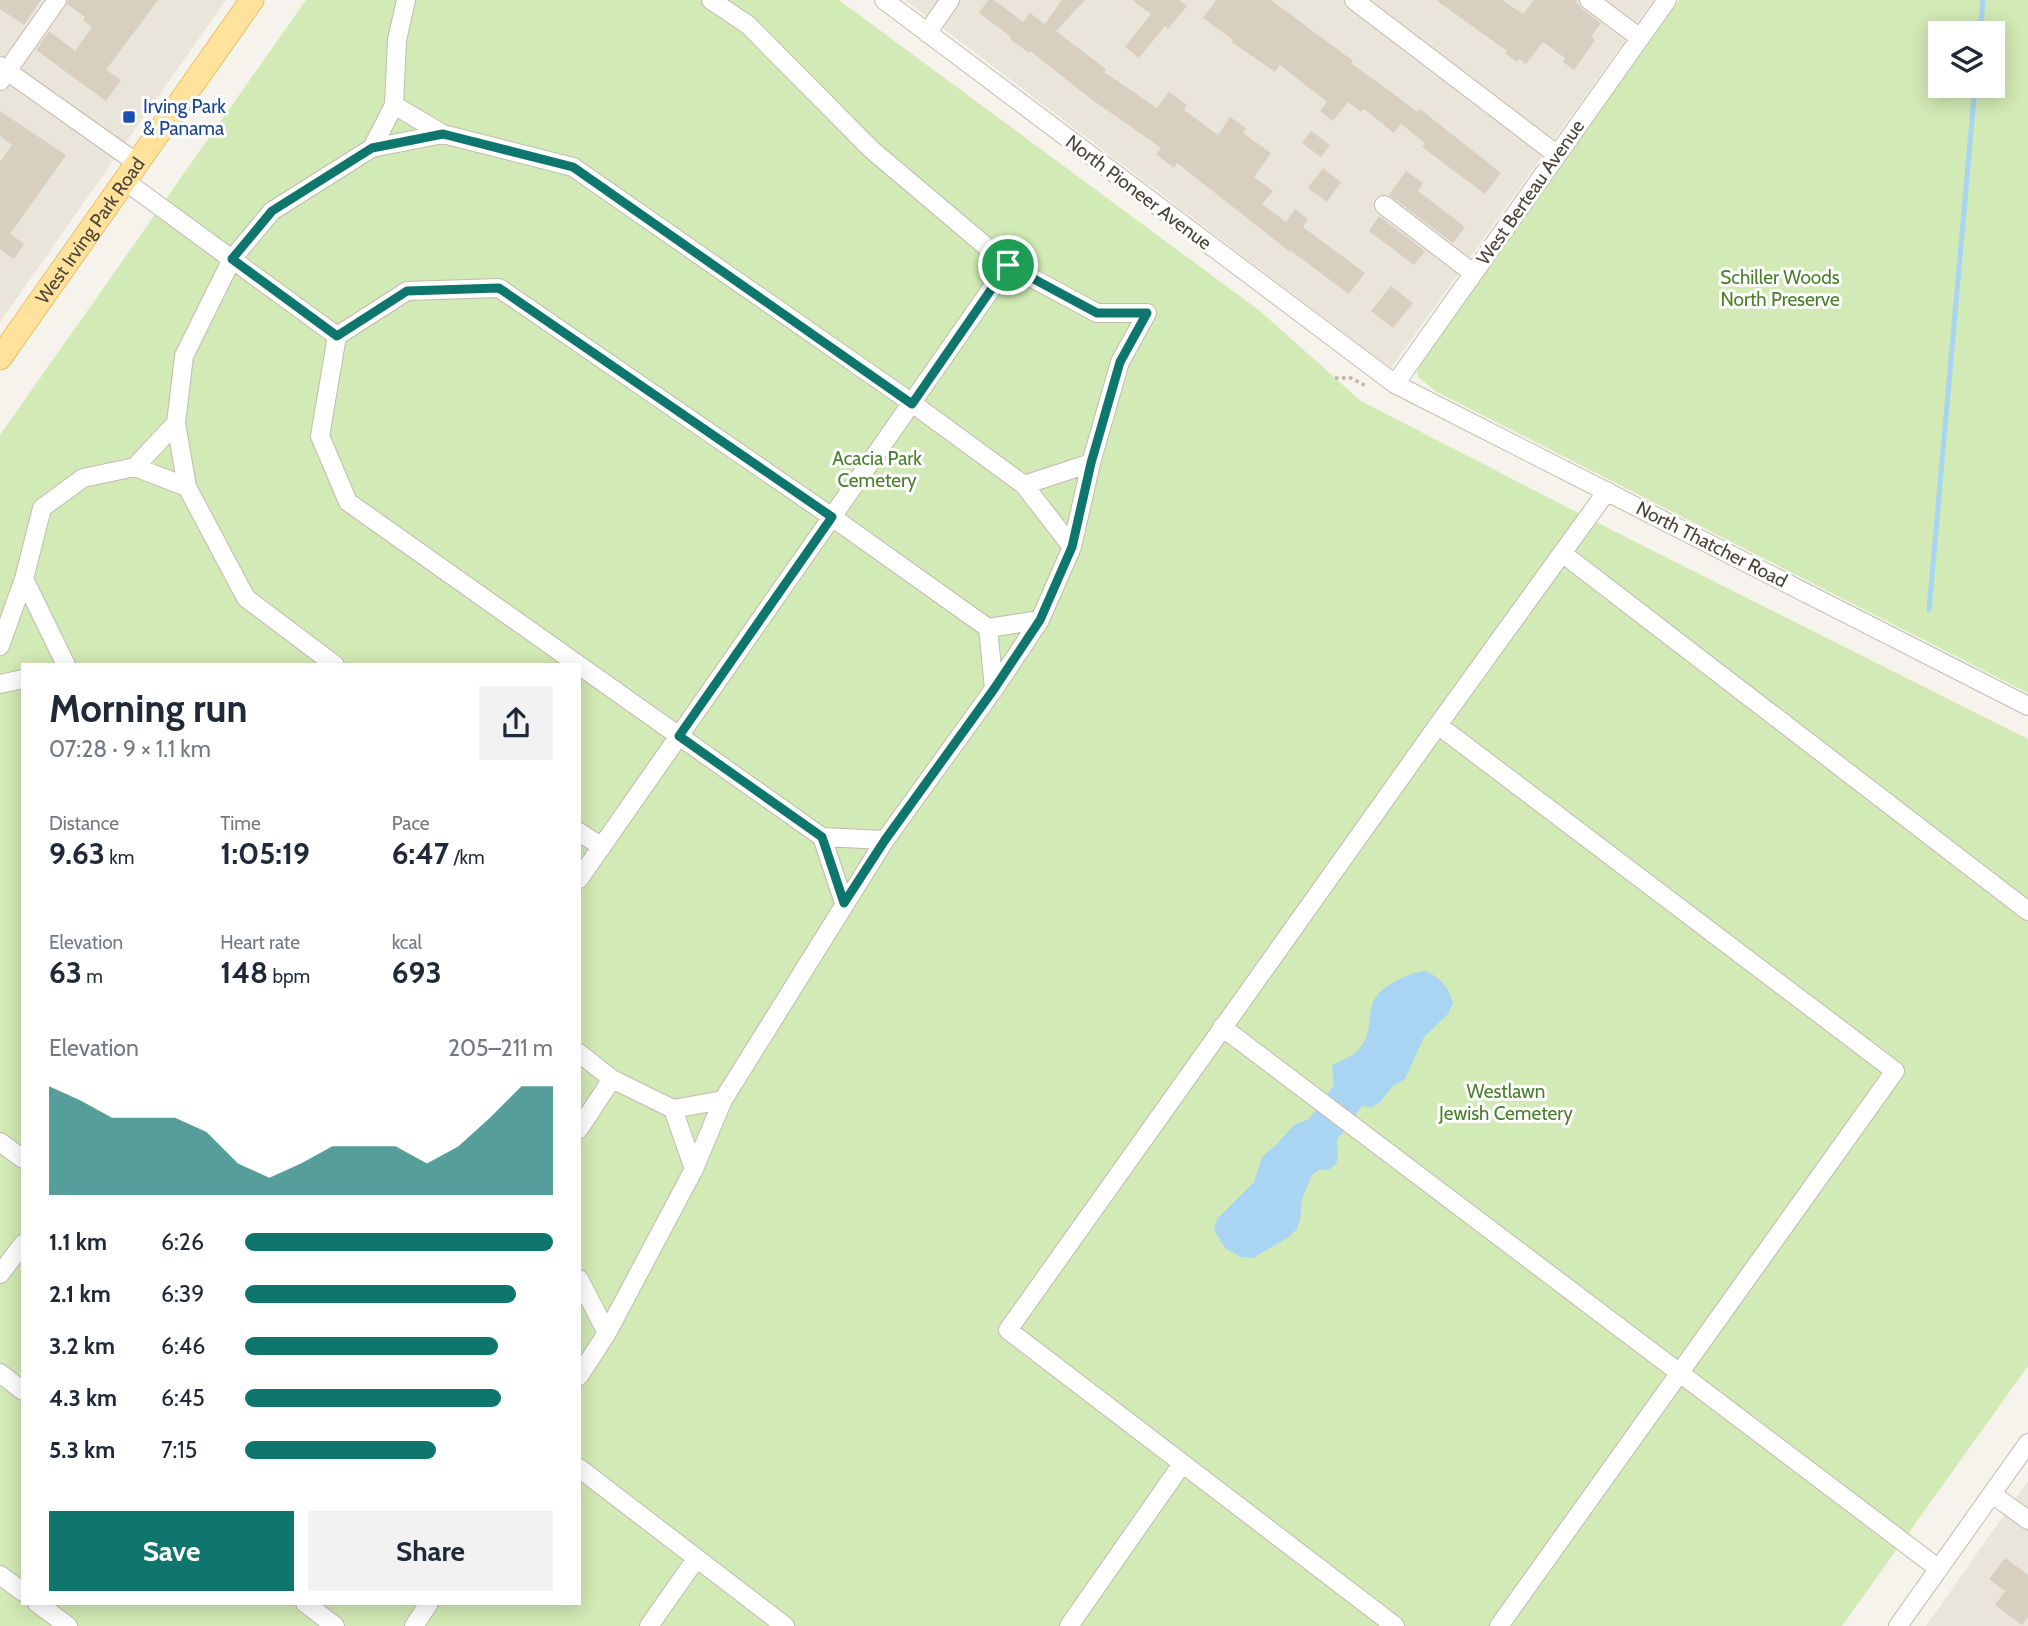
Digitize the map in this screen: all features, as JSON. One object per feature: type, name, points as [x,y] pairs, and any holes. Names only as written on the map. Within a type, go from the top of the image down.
[{"type":"main road","name":"West Irving Park Road","points":[[0,358],[252,0]]},
{"type":"street","points":[[57,0],[2,72],[131,172],[232,259],[337,336]]},
{"type":"street","points":[[372,148],[394,105],[397,40],[406,0]]},
{"type":"street","points":[[581,1373],[607,1333],[694,1169],[723,1100],[885,840],[994,689],[1040,620],[1072,547],[1091,463],[1120,362],[1147,313],[1097,313],[1008,265],[872,150],[748,25],[711,0]]},
{"type":"street","name":"North Pioneer Avenue","points":[[884,0],[1395,384]]},
{"type":"street","points":[[927,33],[950,0]]},
{"type":"street","points":[[1353,0],[1556,155]]},
{"type":"street","points":[[1589,0],[1640,38]]},
{"type":"street","name":"West Berteau Avenue","points":[[1395,384],[1667,0]]},
{"type":"street","points":[[394,105],[443,134],[573,167],[1024,485],[1072,547]]},
{"type":"street","points":[[332,663],[246,598],[187,487],[176,422],[184,356],[232,259],[272,211],[372,148],[443,134]]},
{"type":"street","points":[[1384,205],[1473,273]]},
{"type":"street","points":[[581,876],[1008,265]]},
{"type":"street","points":[[576,663],[348,502],[320,436],[337,336],[407,291],[499,288],[988,628],[1040,620]]},
{"type":"street","name":"North Thatcher Road","points":[[1395,384],[2028,706]]},
{"type":"street","points":[[135,467],[176,422]]},
{"type":"street","points":[[1024,485],[1091,463]]},
{"type":"street","points":[[0,646],[24,579],[43,508],[83,478],[135,467],[187,487]]},
{"type":"street","points":[[1395,1626],[1008,1330],[1438,724],[1608,491]]},
{"type":"street","points":[[1562,553],[2028,911]]},
{"type":"street","points":[[24,579],[65,663]]},
{"type":"street","points":[[988,628],[994,689]]},
{"type":"street","points":[[581,667],[822,837],[885,840]]},
{"type":"street","points":[[0,684],[21,679]]},
{"type":"street","points":[[1438,724],[1895,1071],[1499,1626]]},
{"type":"street","points":[[581,833],[602,847]]},
{"type":"street","points":[[822,837],[844,903]]},
{"type":"street","points":[[1222,1027],[1939,1569]]},
{"type":"street","points":[[581,1055],[612,1079],[674,1109],[723,1100]]},
{"type":"street","points":[[581,1126],[612,1079]]},
{"type":"street","points":[[674,1109],[694,1169]]},
{"type":"street","points":[[0,1142],[21,1158]]},
{"type":"street","points":[[0,1274],[21,1247]]},
{"type":"street","points":[[581,1283],[607,1333]]},
{"type":"street","points":[[0,1373],[21,1389]]},
{"type":"street","points":[[1898,1626],[2028,1443]]},
{"type":"street","points":[[1069,1626],[1182,1464]]},
{"type":"street","points":[[581,1470],[785,1626]]},
{"type":"street","points":[[1992,1494],[2028,1520]]},
{"type":"street","points":[[649,1626],[696,1559]]},
{"type":"street","points":[[0,1575],[21,1591]]},
{"type":"street","points":[[40,1605],[68,1626]]},
{"type":"street","points":[[308,1605],[335,1626]]},
{"type":"street","points":[[414,1626],[428,1605]]},
{"type":"shaded area","points":[[0,0],[226,0],[0,322]]},
{"type":"shaded area","points":[[905,0],[1654,0],[1391,368]]},
{"type":"shaded area","points":[[2028,1481],[2028,1626],[1926,1626]]},
{"type":"green space","points":[[306,0],[839,0],[1260,311],[1361,401],[2028,739],[2028,1366],[1842,1626],[0,1626],[0,435]]},
{"type":"green space","name":"Schiller Woods North Preserve","points":[[1679,0],[2028,0],[2028,693],[1435,391],[1418,377],[1417,370]]},
{"type":"water","points":[[1425,971],[1440,980],[1449,992],[1453,1003],[1448,1014],[1424,1037],[1405,1079],[1393,1086],[1380,1102],[1372,1107],[1362,1106],[1337,1140],[1338,1159],[1335,1165],[1312,1175],[1302,1199],[1297,1229],[1289,1237],[1253,1258],[1241,1257],[1225,1248],[1214,1230],[1217,1219],[1254,1182],[1262,1157],[1294,1125],[1309,1119],[1334,1085],[1332,1066],[1360,1048],[1368,1030],[1376,997],[1394,982]]},
{"type":"building","points":[[0,0],[41,0],[24,25],[0,9]]},
{"type":"building","points":[[68,0],[158,0],[106,70],[121,80],[106,101],[36,50],[49,31],[75,51],[92,27],[83,20],[85,17],[67,4]]},
{"type":"building","points":[[988,0],[994,0],[1023,22],[1030,13],[1045,24],[1062,0],[1085,0],[1056,31],[1106,69],[1104,72],[1157,108],[1169,92],[1187,105],[1184,110],[1218,135],[1230,117],[1246,128],[1243,133],[1271,153],[1254,177],[1273,191],[1262,204],[1286,222],[1295,209],[1308,219],[1303,227],[1365,273],[1349,294],[1290,252],[1177,163],[1174,168],[1156,154],[1161,148],[1010,39],[1011,37],[979,13]]},
{"type":"building","points":[[1132,0],[1179,0],[1187,6],[1168,29],[1165,26],[1139,58],[1125,47],[1151,14]]},
{"type":"building","points":[[1216,0],[1271,0],[1353,61],[1351,63],[1418,112],[1420,109],[1501,173],[1485,194],[1422,147],[1425,143],[1401,124],[1394,133],[1364,109],[1361,112],[1348,102],[1333,121],[1320,111],[1327,102],[1280,65],[1275,72],[1203,18]]},
{"type":"building","points":[[1436,0],[1502,0],[1523,14],[1534,0],[1575,0],[1582,9],[1601,23],[1591,37],[1595,40],[1574,70],[1563,62],[1565,58],[1543,42],[1526,64],[1519,59],[1517,62],[1505,53],[1507,51]]},
{"type":"building","points":[[0,111],[66,155],[10,234],[24,244],[14,259],[0,249],[0,162],[12,145],[0,136]]},
{"type":"building","points":[[1311,131],[1330,145],[1321,157],[1302,143]]},
{"type":"building","points":[[1323,168],[1341,182],[1327,202],[1308,188]]},
{"type":"building","points":[[1406,171],[1423,183],[1418,191],[1465,227],[1453,243],[1389,195]]},
{"type":"building","points":[[1379,216],[1425,251],[1414,265],[1369,231]]},
{"type":"building","points":[[1391,286],[1413,303],[1393,328],[1371,311]]},
{"type":"building","points":[[2005,1558],[2028,1575],[2028,1617],[2022,1625],[1995,1605],[2005,1591],[1989,1579]]},
{"type":"waterway","points":[[1981,21],[1983,0]]},
{"type":"waterway","points":[[1929,610],[1974,98]]},
{"type":"place","name":"Irving Park & Panama","points":[[129,117]]},
{"type":"route","points":[[443,134],[573,167],[912,404],[1008,265],[1097,313],[1147,313],[1120,362],[1091,463],[1072,547],[1040,620],[994,689],[885,840],[844,903],[822,837],[679,736],[832,517],[499,288],[407,291],[337,336],[232,259],[272,211],[372,148],[443,134]]},
{"type":"park label","name":"Acacia Park Cemetery","points":[[877,469]]},
{"type":"park label","name":"Westlawn Jewish Cemetery","points":[[1506,1102]]}]
